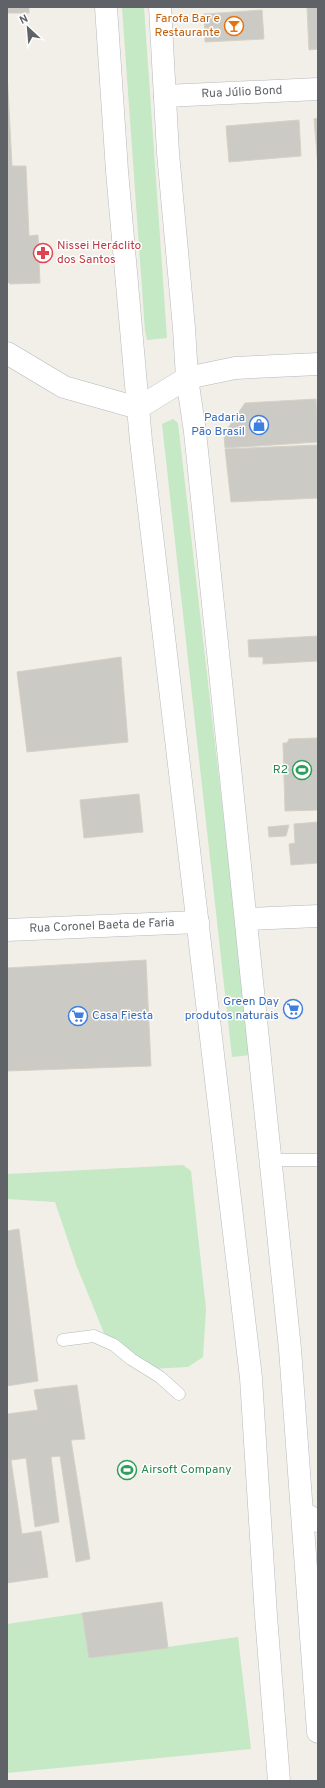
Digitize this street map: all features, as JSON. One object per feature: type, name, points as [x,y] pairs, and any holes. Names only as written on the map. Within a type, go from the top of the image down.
[{"type":"main road","points":[[106,7],[118,178],[138,408],[251,1378],[266,1616],[279,1781]]},
{"type":"main road","points":[[160,7],[165,96],[187,378],[195,432],[290,1349],[310,1517],[318,1732]]},
{"type":"main road","name":"Rua Júlio Bond","points":[[165,96],[318,89]]},
{"type":"main road","points":[[7,353],[64,387],[138,408],[187,378],[235,368],[318,364]]},
{"type":"main road","points":[[246,920],[318,916]]},
{"type":"main road","name":"Rua Coronel Baeta de Faria","points":[[7,930],[198,922]]},
{"type":"lane","points":[[271,1160],[318,1160]]},
{"type":"lane","points":[[64,1340],[94,1336],[114,1345],[131,1359],[160,1378],[179,1394]]},
{"type":"green space","points":[[122,7],[144,7],[167,338],[147,340],[145,331]]},
{"type":"green space","points":[[173,419],[178,423],[251,1055],[232,1057],[162,424]]},
{"type":"green space","points":[[183,1165],[191,1171],[206,1309],[203,1357],[188,1367],[150,1369],[104,1333],[77,1267],[55,1202],[7,1199],[7,1174]]},
{"type":"green space","points":[[82,1613],[89,1658],[238,1637],[251,1749],[7,1773],[7,1624]]},
{"type":"building","points":[[7,7],[29,7],[29,13],[7,13]]},
{"type":"building","points":[[307,7],[318,7],[318,49],[309,50]]},
{"type":"building","name":"Farofa Bar e Restaurante","points":[[262,10],[264,39],[205,42],[204,14]]},
{"type":"building","points":[[7,72],[12,166],[26,166],[29,236],[38,235],[40,283],[10,284],[7,281]]},
{"type":"building","points":[[318,118],[318,168],[314,119]]},
{"type":"building","points":[[299,120],[301,156],[229,162],[226,126]]},
{"type":"building","points":[[316,399],[318,442],[225,448],[224,434],[245,403]]},
{"type":"building","points":[[318,445],[318,498],[231,502],[225,449]]},
{"type":"building","points":[[318,636],[318,661],[263,664],[263,657],[249,657],[248,640]]},
{"type":"building","points":[[121,657],[128,742],[27,752],[17,672]]},
{"type":"building","points":[[318,738],[318,810],[285,811],[283,743],[287,743],[289,739]]},
{"type":"building","points":[[139,794],[143,832],[84,838],[80,800]]},
{"type":"building","points":[[318,822],[318,863],[291,865],[289,844],[295,843],[294,824]]},
{"type":"building","points":[[289,825],[286,836],[269,837],[268,827]]},
{"type":"building","name":"Casa Fiesta","points":[[146,960],[151,1066],[7,1071],[7,968]]},
{"type":"building","points":[[19,1229],[38,1381],[7,1386],[7,1231]]},
{"type":"building","points":[[77,1385],[85,1439],[71,1440],[90,1559],[76,1562],[60,1456],[51,1457],[59,1522],[35,1527],[26,1458],[11,1460],[22,1534],[41,1531],[48,1577],[7,1583],[7,1414],[38,1410],[34,1390]]},
{"type":"building","points":[[162,1602],[168,1648],[89,1658],[82,1613]]},
{"type":"place","name":"Farofa Bar e Restaurante","points":[[234,26]]},
{"type":"place","name":"Nissei Heráclito dos Santos","points":[[43,253]]},
{"type":"place","name":"Padaria Pão Brasil","points":[[259,425]]},
{"type":"place","name":"R2","points":[[302,770]]},
{"type":"place","name":"Green Day produtos naturais","points":[[293,1009]]},
{"type":"place","name":"Casa Fiesta","points":[[78,1016]]},
{"type":"place","name":"Airsoft Company","points":[[127,1470]]}]
